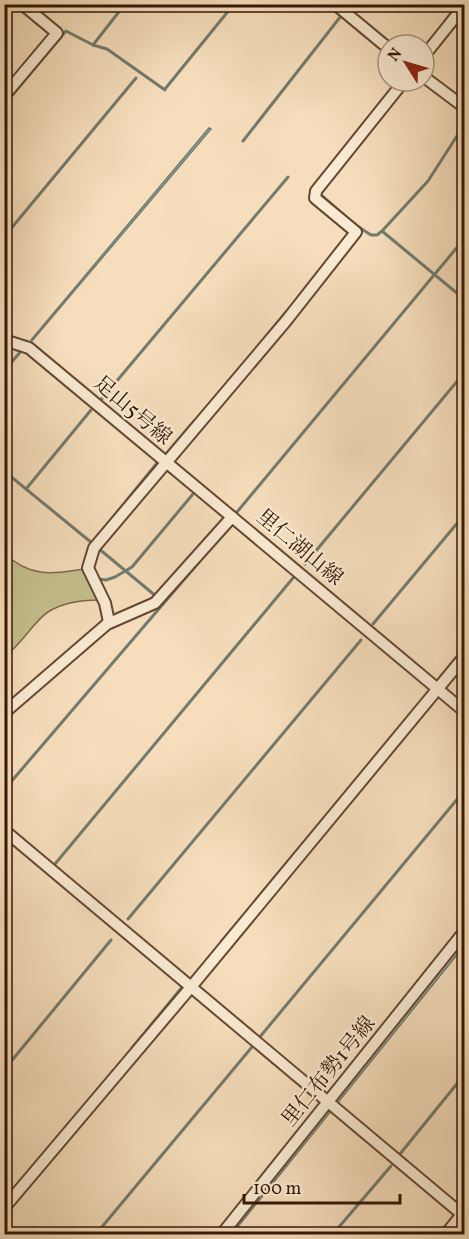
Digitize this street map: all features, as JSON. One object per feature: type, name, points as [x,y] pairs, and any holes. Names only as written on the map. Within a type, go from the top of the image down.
[{"type":"street","points":[[4,96],[57,33],[22,4]]},
{"type":"street","points":[[335,4],[376,38]]},
{"type":"street","points":[[436,41],[465,6]]},
{"type":"street","points":[[436,86],[465,107]]},
{"type":"street","points":[[110,622],[105,603],[88,568],[94,548],[286,321],[356,232],[315,198],[316,190],[394,93]]},
{"type":"street","name":"足山5号線","points":[[4,340],[29,348],[232,517]]},
{"type":"street","name":"里仁湖山線","points":[[4,713],[110,622],[155,603],[232,517],[465,711]]},
{"type":"street","points":[[4,1208],[465,657]]},
{"type":"street","points":[[4,830],[464,1214],[446,1234]]},
{"type":"street","name":"里仁布勢1号線","points":[[222,1234],[465,933]]},
{"type":"shaded area","points":[[4,553],[23,567],[42,572],[84,569],[99,600],[60,606],[48,612],[5,656]]},
{"type":"water","points":[[209,128],[211,129],[32,341],[31,340]]},
{"type":"water","points":[[464,940],[464,946],[232,1234],[228,1234]]},
{"type":"waterway","points":[[93,45],[125,4]]},
{"type":"waterway","points":[[165,89],[234,4]]},
{"type":"waterway","points":[[446,20],[458,4]]},
{"type":"waterway","points":[[243,141],[341,16]]},
{"type":"waterway","points":[[4,105],[66,31],[93,45],[107,49],[165,90]]},
{"type":"waterway","points":[[4,237],[136,78]]},
{"type":"waterway","points":[[383,230],[428,181],[464,125]]},
{"type":"waterway","points":[[100,401],[288,177]]},
{"type":"waterway","points":[[318,192],[345,216]]},
{"type":"waterway","points":[[354,224],[371,235],[377,235],[382,231],[464,299]]},
{"type":"waterway","points":[[237,512],[464,239]]},
{"type":"waterway","points":[[258,346],[286,312]]},
{"type":"waterway","points":[[4,371],[22,350]]},
{"type":"waterway","points":[[305,564],[464,373]]},
{"type":"waterway","points":[[26,489],[91,410]]},
{"type":"waterway","points":[[166,454],[195,420]]},
{"type":"waterway","points":[[4,471],[92,543],[157,463]]},
{"type":"waterway","points":[[98,579],[106,580],[115,577],[132,567],[193,494]]},
{"type":"waterway","points":[[373,624],[464,515]]},
{"type":"waterway","points":[[98,548],[157,597]]},
{"type":"waterway","points":[[4,790],[199,562]]},
{"type":"waterway","points":[[55,864],[293,578]]},
{"type":"waterway","points":[[128,919],[361,640]]},
{"type":"waterway","points":[[438,680],[464,648]]},
{"type":"waterway","points":[[259,1038],[464,791]]},
{"type":"waterway","points":[[221,942],[296,852]]},
{"type":"waterway","points":[[4,1070],[111,940]]},
{"type":"waterway","points":[[132,1048],[183,986]]},
{"type":"waterway","points":[[96,1234],[252,1047]]},
{"type":"waterway","points":[[400,1154],[464,1075]]},
{"type":"waterway","points":[[333,1234],[391,1166]]},
{"type":"waterway","points":[[453,1234],[464,1222]]}]
